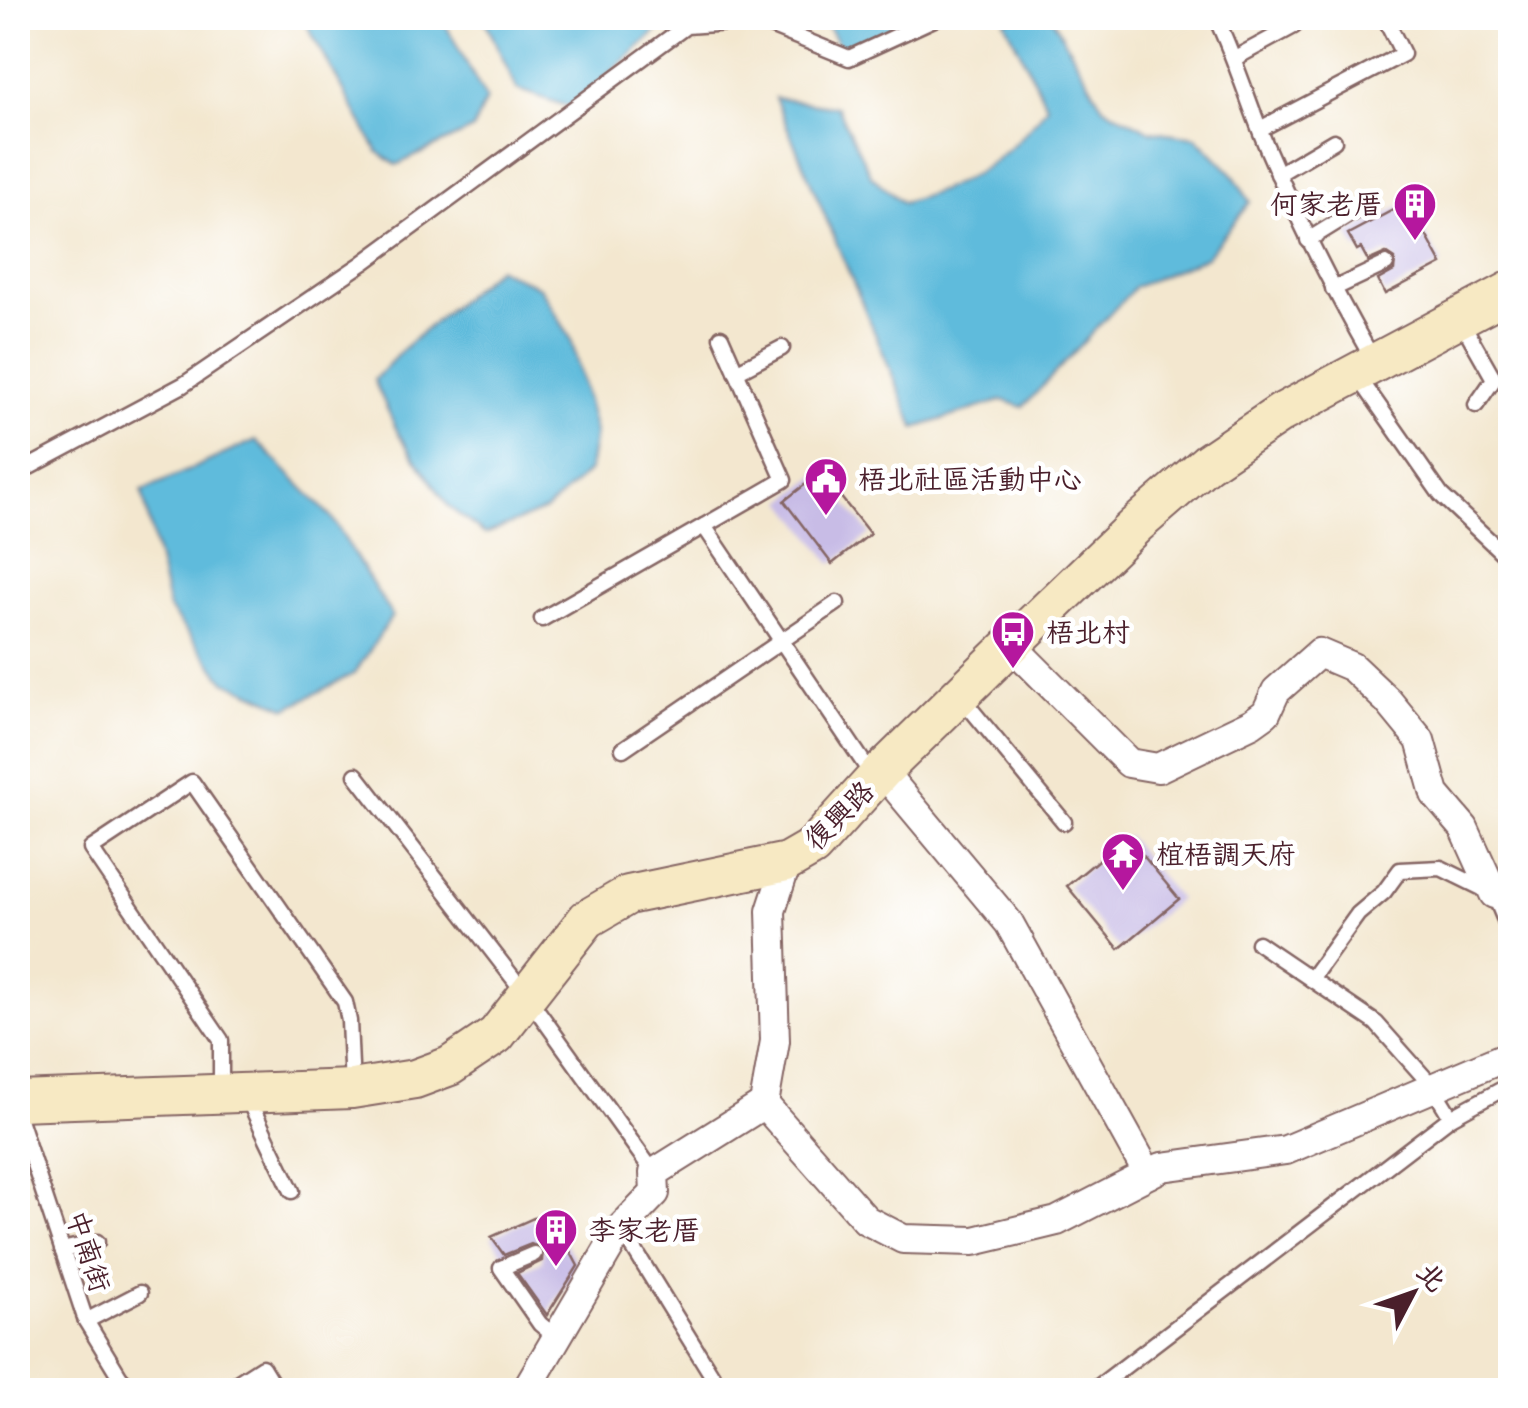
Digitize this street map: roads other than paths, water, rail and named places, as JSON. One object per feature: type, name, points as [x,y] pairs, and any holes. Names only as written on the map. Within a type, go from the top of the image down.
[{"type":"street","name":"復興路","points":[[18,1101],[352,1088],[415,1078],[450,1066],[496,1035],[587,919],[628,895],[787,862],[813,847],[1011,645],[1207,463],[1280,414],[1510,291]]},
{"type":"street","points":[[1011,645],[1129,763],[1158,768],[1252,724],[1266,713],[1276,690],[1319,653],[1352,667],[1388,701],[1420,740],[1435,794],[1464,828],[1502,885]]},
{"type":"street","points":[[879,776],[1009,923],[1148,1174]]},
{"type":"street","points":[[526,1390],[621,1228],[655,1194],[654,1172],[764,1104],[775,1041],[771,912],[787,862]]},
{"type":"street","points":[[764,1104],[866,1220],[903,1239],[974,1241],[1057,1221],[1162,1167],[1286,1150],[1510,1055]]},
{"type":"lane","points":[[18,473],[200,374],[363,263],[686,26],[758,21],[849,58],[936,18]]},
{"type":"lane","points":[[1216,18],[1278,174],[1366,369],[1441,495],[1510,560]]},
{"type":"lane","points":[[1260,129],[1404,54],[1385,18]]},
{"type":"lane","points":[[1235,58],[1294,26]]},
{"type":"lane","points":[[1278,174],[1334,141]]},
{"type":"lane","points":[[1308,240],[1368,202]]},
{"type":"lane","points":[[1332,289],[1386,264]]},
{"type":"lane","points":[[1460,318],[1494,379],[1476,405]]},
{"type":"lane","points":[[542,620],[784,480],[720,337]]},
{"type":"lane","points":[[736,372],[782,348]]},
{"type":"lane","points":[[704,526],[879,776]]},
{"type":"lane","points":[[622,748],[837,602]]},
{"type":"lane","points":[[960,695],[1064,822]]},
{"type":"lane","points":[[356,775],[527,996],[654,1172]]},
{"type":"lane","points":[[292,1191],[233,1094],[220,1040],[91,849],[192,782],[345,1002],[352,1088]]},
{"type":"lane","points":[[1311,979],[1358,914],[1384,892],[1400,870],[1441,868],[1502,885],[1510,932]]},
{"type":"lane","points":[[1258,944],[1376,1023],[1432,1086],[1451,1117]]},
{"type":"lane","points":[[1094,1390],[1451,1117],[1510,1086]]},
{"type":"lane","name":"中南街","points":[[18,1116],[86,1321],[120,1377],[133,1390]]},
{"type":"lane","points":[[621,1228],[721,1390]]},
{"type":"lane","points":[[62,1250],[97,1242]]},
{"type":"lane","points":[[534,1254],[502,1268],[540,1324],[557,1338]]},
{"type":"lane","points":[[86,1321],[140,1293]]},
{"type":"lane","points":[[226,1390],[262,1367],[276,1390]]},
{"type":"lane","points":[[102,1390],[120,1377]]},
{"type":"water","points":[[303,18],[442,18],[486,99],[473,129],[396,165],[378,152]]},
{"type":"water","points":[[484,18],[671,18],[572,108],[517,89]]},
{"type":"water","points":[[822,18],[920,18],[842,50]]},
{"type":"water","points":[[1052,18],[1103,107],[1151,131],[1196,137],[1232,173],[1250,202],[1206,257],[1135,287],[1023,407],[1003,400],[915,428],[775,98],[837,107],[871,176],[902,203],[925,196],[966,179],[1001,156],[1047,106],[1005,21]]},
{"type":"water","points":[[497,268],[540,287],[571,339],[595,432],[589,471],[546,510],[485,534],[449,507],[399,435],[374,380],[404,348]]},
{"type":"water","points":[[256,440],[332,518],[392,616],[355,673],[287,708],[225,681],[169,609],[142,491]]},
{"type":"place","name":"何家老厝","points":[[1415,242]]},
{"type":"place","name":"梧北社區活動中心","points":[[826,517]]},
{"type":"place","name":"梧北村","points":[[1013,670]]},
{"type":"place","name":"椬梧調天府","points":[[1123,892]]},
{"type":"place","name":"李家老厝","points":[[556,1268]]}]
